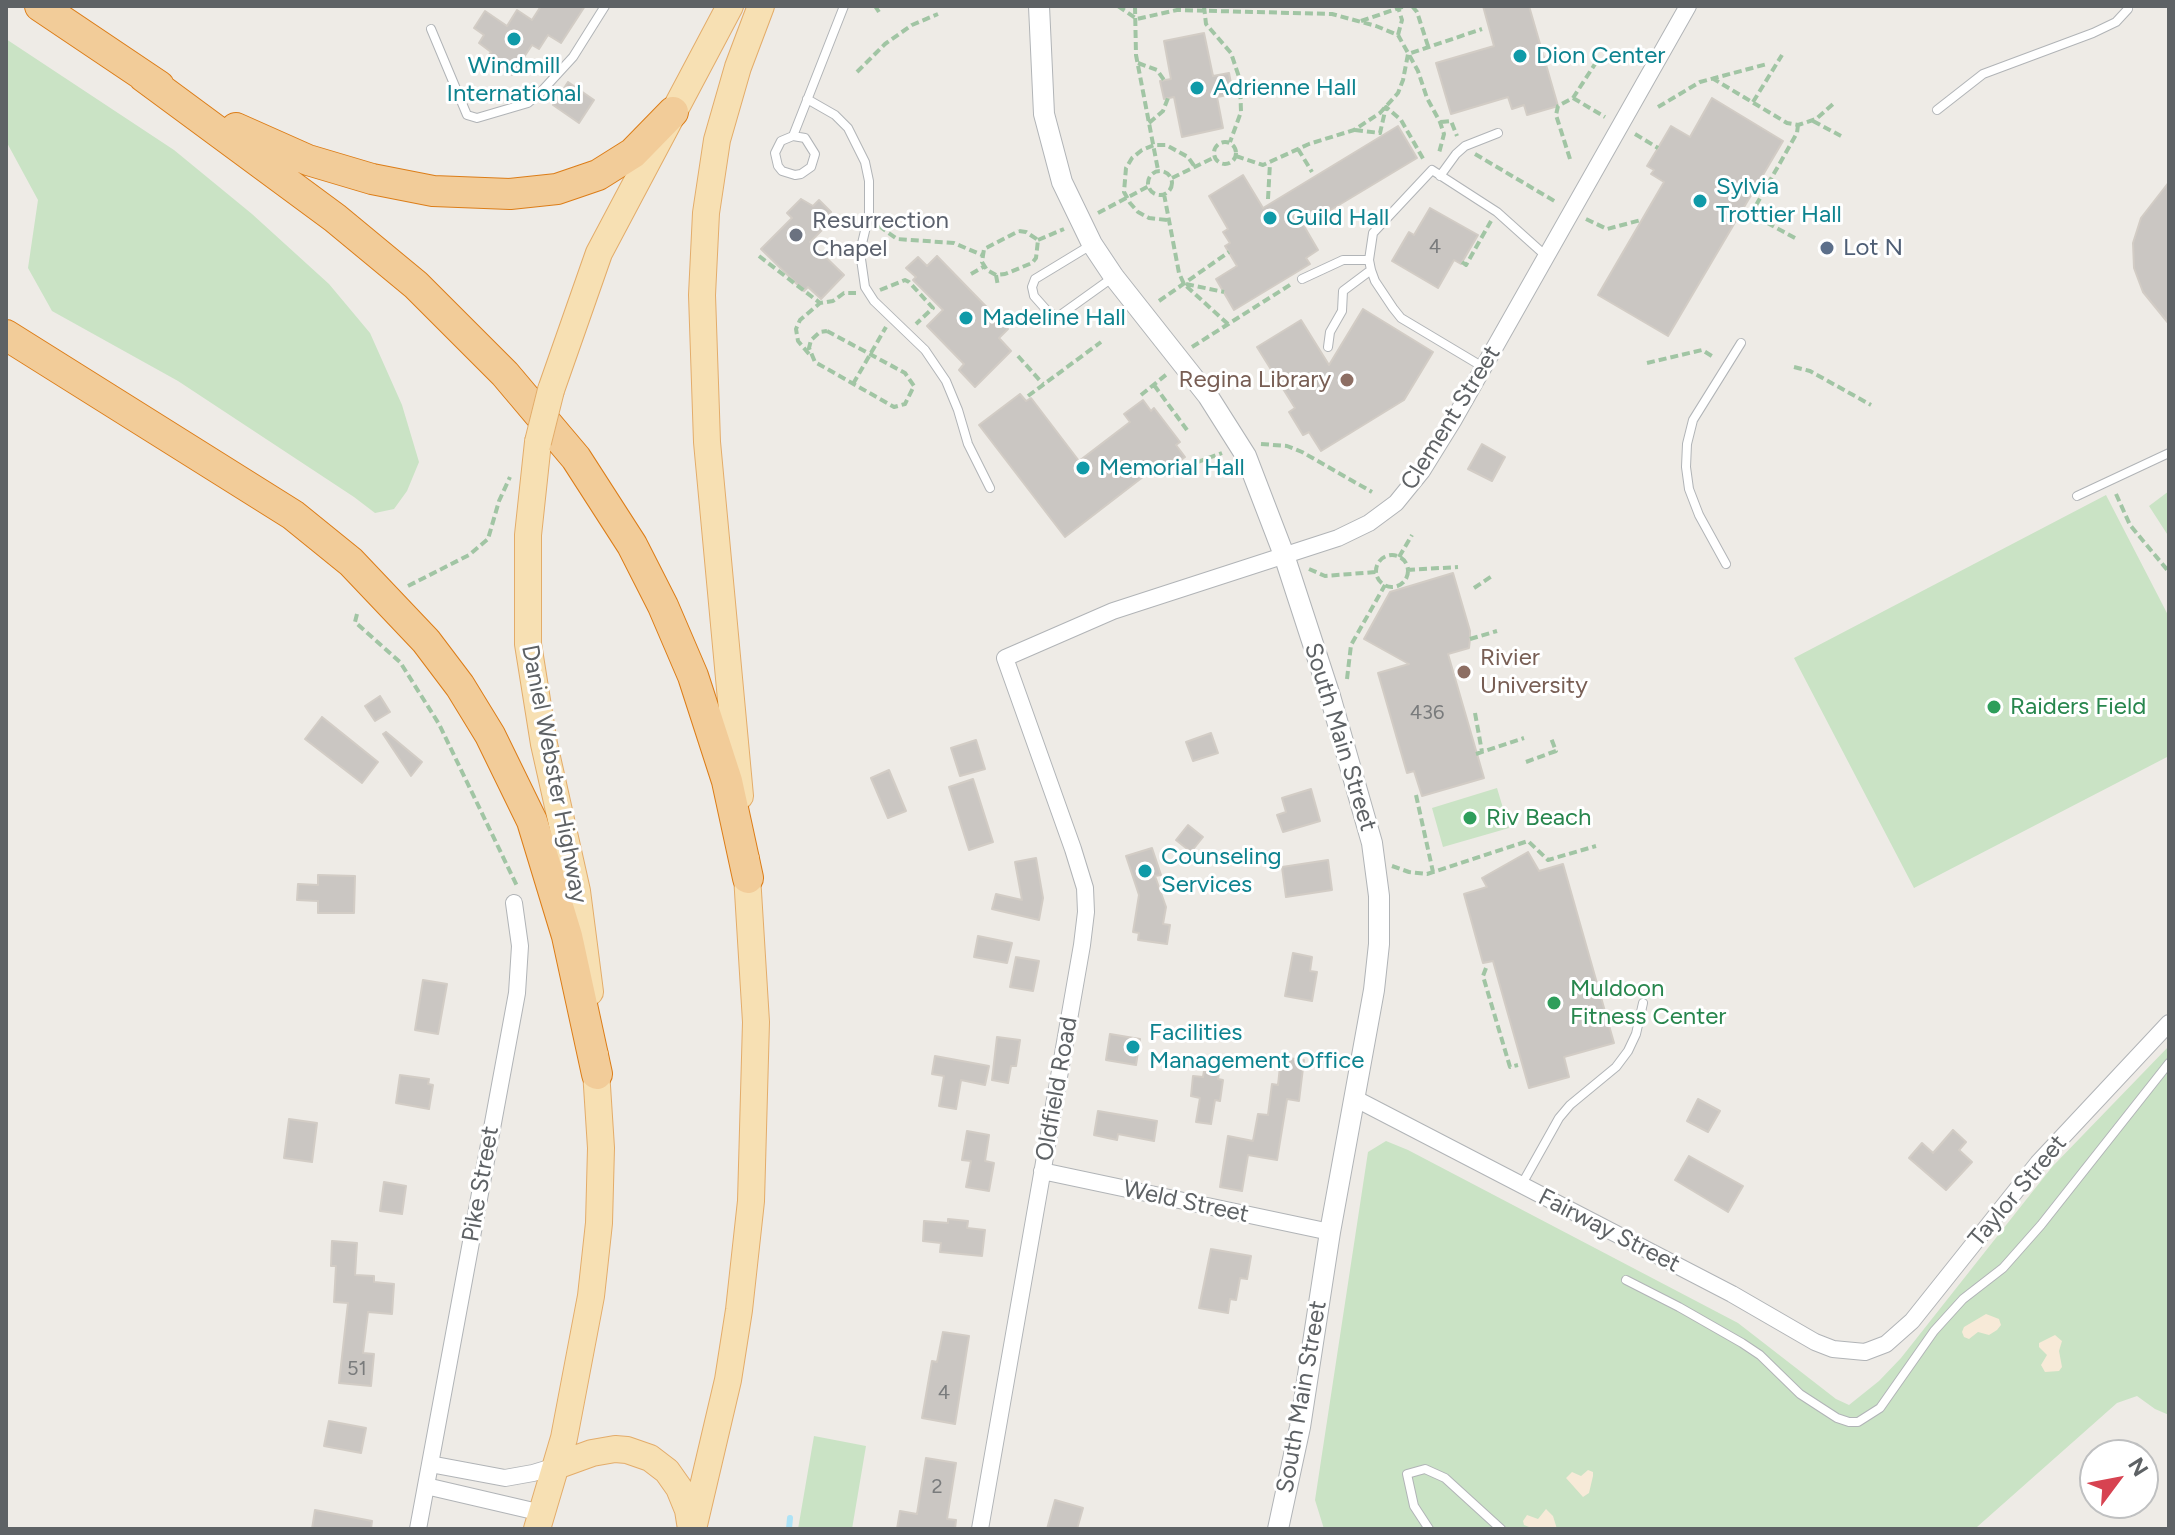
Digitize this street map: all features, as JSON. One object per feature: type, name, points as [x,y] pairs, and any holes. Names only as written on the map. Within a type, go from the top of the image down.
[{"type":"highway","points":[[40,6],[144,77],[335,218],[416,285],[505,374],[576,458],[632,545],[693,676],[727,781],[748,878]]},
{"type":"highway","points":[[144,77],[223,122],[308,160],[402,186],[465,193],[535,193],[588,180],[633,153],[673,112]]},
{"type":"highway","points":[[6,335],[236,477],[305,524],[377,586],[426,641],[460,686],[490,735],[532,821],[567,936],[597,1074]]},
{"type":"main road","name":"Daniel Webster Highway","points":[[542,1524],[579,1367],[599,1223],[601,1148],[581,911],[538,715],[528,644],[529,523],[538,442],[551,390],[595,261],[730,6]]},
{"type":"main road","points":[[692,1529],[728,1380],[748,1237],[756,1059],[748,878],[708,467],[702,295],[706,213],[717,140],[734,78],[761,6]]},
{"type":"main road","points":[[556,1466],[604,1450],[627,1450],[650,1458],[667,1471],[679,1488],[692,1529]]},
{"type":"street","name":"South Main Street","points":[[1039,6],[1041,91],[1048,137],[1062,182],[1092,244],[1114,277],[1208,396],[1234,435],[1255,478],[1284,555],[1366,815],[1376,865],[1379,944],[1374,990],[1330,1232],[1300,1427],[1278,1529]]},
{"type":"street","name":"Clement Street","points":[[1005,658],[1113,611],[1353,532],[1396,503],[1422,471],[1688,6]]},
{"type":"street","name":"Oldfield Road","points":[[980,1529],[1086,912],[1085,888],[1005,658]]},
{"type":"street","name":"Pike Street","points":[[418,1529],[517,993],[520,946],[514,903]]},
{"type":"street","name":"Taylor Street","points":[[1865,1352],[1886,1344],[1912,1321],[2038,1163],[2169,1023]]},
{"type":"street","name":"Fairway Street","points":[[1356,1099],[1732,1294],[1815,1342],[1833,1349],[1865,1352]]},
{"type":"street","name":"Weld Street","points":[[1042,1171],[1330,1232]]},
{"type":"street","points":[[430,1464],[505,1478],[556,1466]]},
{"type":"street","points":[[426,1486],[542,1524]]},
{"type":"lane","points":[[431,29],[467,115],[477,118],[528,103],[539,94],[573,57],[605,6]]},
{"type":"lane","points":[[793,136],[844,6]]},
{"type":"lane","points":[[1937,110],[1983,74],[2093,33],[2116,22],[2128,9]]},
{"type":"lane","points":[[807,99],[835,115],[859,145],[869,181],[869,214],[860,252],[865,287],[891,318],[909,332],[946,381],[968,444],[990,488]]},
{"type":"lane","points":[[1483,367],[1401,318],[1375,281],[1370,265],[1373,233],[1379,225],[1465,146],[1498,133]]},
{"type":"lane","points":[[793,136],[805,138],[815,154],[811,167],[795,175],[782,171],[776,160],[777,147],[793,136]]},
{"type":"lane","points":[[1436,173],[1497,212],[1546,256]]},
{"type":"lane","points":[[1092,244],[1035,279],[1032,287],[1040,306],[1050,314],[1059,316],[1114,277]]},
{"type":"lane","points":[[1302,279],[1343,260],[1370,265]]},
{"type":"lane","points":[[1328,347],[1330,332],[1342,311],[1343,291],[1370,265]]},
{"type":"lane","points":[[1726,564],[1699,515],[1689,489],[1687,444],[1693,420],[1741,343]]},
{"type":"lane","points":[[2077,496],[2169,453]]},
{"type":"lane","points":[[1521,1186],[1559,1118],[1616,1067],[1628,1051],[1636,1034],[1643,1003]]},
{"type":"lane","points":[[1626,1280],[1742,1343],[1760,1355],[1800,1394],[1837,1418],[1858,1422],[1880,1408],[1934,1331],[1963,1299],[2003,1268],[2041,1225],[2169,1063]]},
{"type":"lane","points":[[1429,1529],[1414,1506],[1407,1474],[1425,1469],[1445,1478],[1501,1529]]},
{"type":"path","points":[[875,6],[879,12]]},
{"type":"path","points":[[1118,6],[1137,19]]},
{"type":"path","points":[[1135,6],[1138,63],[1158,170]]},
{"type":"path","points":[[1273,12],[1280,6]]},
{"type":"path","points":[[1326,6],[1332,14]]},
{"type":"path","points":[[1358,21],[1405,6]]},
{"type":"path","points":[[1412,6],[1417,12],[1428,46]]},
{"type":"path","points":[[1398,7],[1402,20],[1398,35],[1440,122],[1443,142],[1436,173]]},
{"type":"path","points":[[1137,19],[1176,8],[1332,14],[1398,35]]},
{"type":"path","points":[[1204,8],[1206,24],[1231,53],[1240,80],[1241,112],[1230,142]]},
{"type":"path","points":[[857,72],[885,44],[912,25],[938,14]]},
{"type":"path","points":[[1408,54],[1482,29]]},
{"type":"path","points":[[1236,156],[1263,165],[1369,122],[1398,93],[1408,54]]},
{"type":"path","points":[[1753,102],[1782,55]]},
{"type":"path","points":[[1138,63],[1157,70],[1164,80]]},
{"type":"path","points":[[1570,159],[1556,115],[1558,106],[1573,98],[1595,64]]},
{"type":"path","points":[[1658,107],[1700,82],[1767,64]]},
{"type":"path","points":[[1712,78],[1787,123],[1798,125],[1813,121],[1833,104]]},
{"type":"path","points":[[1149,123],[1168,105],[1168,98]]},
{"type":"path","points":[[1573,98],[1606,118]]},
{"type":"path","points":[[1354,130],[1380,133],[1386,107]]},
{"type":"path","points":[[1386,107],[1401,120],[1436,173]]},
{"type":"path","points":[[1440,122],[1451,121],[1459,138]]},
{"type":"path","points":[[1813,121],[1841,136]]},
{"type":"path","points":[[1795,238],[1751,214],[1797,133],[1798,125]]},
{"type":"path","points":[[1635,134],[1658,148]]},
{"type":"path","points":[[1222,142],[1230,142],[1236,149],[1236,156],[1231,162],[1224,164],[1215,157],[1216,146],[1222,142]]},
{"type":"path","points":[[1167,220],[1149,218],[1138,212],[1127,197],[1123,180],[1126,168],[1132,158],[1154,145],[1178,149],[1195,167]]},
{"type":"path","points":[[1298,149],[1312,172]]},
{"type":"path","points":[[1473,152],[1556,202]]},
{"type":"path","points":[[1172,178],[1215,157]]},
{"type":"path","points":[[1268,199],[1270,163]]},
{"type":"path","points":[[1158,170],[1172,178],[1172,186],[1164,194]]},
{"type":"path","points":[[1158,170],[1149,178],[1149,186],[1153,192],[1164,194]]},
{"type":"path","points":[[1096,214],[1149,186]]},
{"type":"path","points":[[1164,194],[1167,220],[1184,284],[1229,325]]},
{"type":"path","points":[[1462,262],[1466,265],[1497,212]]},
{"type":"path","points":[[869,214],[897,239],[954,243],[982,255]]},
{"type":"path","points":[[1586,219],[1607,229],[1641,220]]},
{"type":"path","points":[[1038,240],[1064,229]]},
{"type":"path","points":[[982,255],[990,244],[1019,231],[1038,240]]},
{"type":"path","points":[[996,275],[1032,263],[1039,252],[1038,240]]},
{"type":"path","points":[[1157,303],[1229,252]]},
{"type":"path","points":[[982,255],[985,266],[996,275],[998,286]]},
{"type":"path","points":[[759,256],[820,303]]},
{"type":"path","points":[[971,274],[985,266]]},
{"type":"path","points":[[1192,347],[1302,279]]},
{"type":"path","points":[[810,355],[813,336],[827,331],[905,373],[911,381],[913,392],[899,407],[821,367],[810,355],[798,341],[796,329],[800,320],[820,303],[833,301],[844,293],[869,293],[905,280],[933,308],[909,332]]},
{"type":"path","points":[[1184,284],[1224,292]]},
{"type":"path","points":[[853,384],[891,318]]},
{"type":"path","points":[[1028,396],[1101,342]]},
{"type":"path","points":[[1647,363],[1702,350],[1727,366]]},
{"type":"path","points":[[1018,356],[1043,385]]},
{"type":"path","points":[[1794,367],[1810,371],[1871,405]]},
{"type":"path","points":[[1141,395],[1169,373]]},
{"type":"path","points":[[1154,385],[1187,430]]},
{"type":"path","points":[[1258,444],[1287,446],[1302,452],[1372,492]]},
{"type":"path","points":[[1163,475],[1224,452]]},
{"type":"path","points":[[407,586],[469,555],[488,539],[499,501],[510,477],[515,475]]},
{"type":"path","points":[[2104,485],[2120,498],[2130,525],[2169,572]]},
{"type":"path","points":[[1399,557],[1412,535]]},
{"type":"path","points":[[1385,557],[1399,557],[1407,570],[1400,584],[1385,585],[1376,572],[1378,563],[1385,557]]},
{"type":"path","points":[[1407,570],[1458,567]]},
{"type":"path","points":[[1309,569],[1325,576],[1376,572]]},
{"type":"path","points":[[1474,588],[1492,576]]},
{"type":"path","points":[[1346,683],[1351,645],[1385,585]]},
{"type":"path","points":[[357,614],[355,622],[400,662],[439,724],[517,883],[518,896],[514,903]]},
{"type":"path","points":[[1470,639],[1497,631]]},
{"type":"path","points":[[1475,713],[1479,753],[1524,738]]},
{"type":"path","points":[[1526,762],[1556,751],[1551,738]]},
{"type":"path","points":[[1416,795],[1433,872]]},
{"type":"path","points":[[1390,865],[1409,872],[1433,872],[1528,841],[1548,860],[1596,846]]},
{"type":"path","points":[[1486,968],[1483,976],[1510,1067],[1518,1065]]},
{"type":"green space","points":[[6,39],[174,150],[252,214],[329,284],[370,333],[402,405],[419,462],[407,491],[394,509],[375,513],[178,381],[52,311],[28,268],[38,200],[6,141]]},
{"type":"green space","points":[[2169,491],[2169,537],[2149,506]]},
{"type":"green space","name":"Raiders Field","points":[[2106,495],[2169,617],[2169,756],[1914,888],[1794,658]]},
{"type":"green space","name":"Riv Beach","points":[[1497,788],[1509,828],[1443,847],[1432,808]]},
{"type":"green space","points":[[2169,1046],[2169,1415],[2137,1396],[2117,1403],[1977,1527],[1979,1529],[1324,1529],[1315,1500],[1368,1152],[1386,1141],[1738,1323],[1836,1399],[1849,1405],[1901,1358],[2052,1167]]},
{"type":"green space","points":[[814,1436],[866,1446],[852,1529],[798,1529]]},
{"type":"sand","points":[[1986,1314],[1999,1319],[2001,1325],[1997,1330],[1989,1335],[1978,1332],[1969,1339],[1964,1337],[1964,1327]]},
{"type":"sand","points":[[2055,1335],[2062,1341],[2059,1351],[2062,1367],[2059,1371],[2045,1372],[2041,1365],[2047,1355],[2039,1343]]},
{"type":"sand","points":[[1588,1470],[1593,1472],[1593,1476],[1589,1493],[1583,1497],[1566,1478],[1572,1472],[1581,1476]]},
{"type":"sand","points":[[1546,1509],[1553,1516],[1557,1529],[1534,1529],[1524,1525],[1527,1515],[1538,1519]]},
{"type":"building","name":"Windmill International","points":[[541,6],[585,6],[561,43],[548,35],[539,49],[532,45],[512,75],[486,59],[491,52],[479,43],[484,35],[474,28],[485,11],[507,26],[517,10],[532,20]]},
{"type":"building","name":"Dion Center","points":[[1483,6],[1529,6],[1558,106],[1527,115],[1524,105],[1512,109],[1508,97],[1451,114],[1436,63],[1494,46]]},
{"type":"building","name":"Adrienne Hall","points":[[1204,33],[1213,76],[1229,73],[1233,94],[1217,97],[1223,128],[1182,137],[1174,97],[1164,99],[1160,81],[1171,79],[1164,41]]},
{"type":"building","points":[[568,82],[594,100],[579,123],[553,105]]},
{"type":"building","name":"Sylvia Trottier Hall","points":[[1712,98],[1783,141],[1668,336],[1598,295],[1664,182],[1651,174],[1654,170],[1647,166],[1671,126],[1690,137]]},
{"type":"building","name":"Guild Hall","points":[[1398,126],[1417,158],[1304,226],[1318,250],[1306,258],[1310,264],[1234,310],[1216,279],[1237,266],[1225,246],[1230,243],[1223,232],[1228,229],[1209,196],[1243,175],[1263,208]]},
{"type":"building","points":[[2169,182],[2169,324],[2143,292],[2134,268],[2133,243],[2141,218]]},
{"type":"building","points":[[801,199],[813,206],[819,200],[831,212],[827,216],[831,221],[810,242],[844,275],[821,299],[808,287],[804,291],[761,249],[792,218],[787,213]]},
{"type":"building","points":[[1430,208],[1478,235],[1461,264],[1454,260],[1438,288],[1392,261],[1409,232],[1414,235]]},
{"type":"building","name":"Madeline Hall","points":[[937,256],[1008,329],[999,338],[1011,351],[975,387],[959,370],[964,364],[927,326],[943,310],[913,280],[916,277],[906,268],[918,257],[927,266]]},
{"type":"building","name":"Regina Library","points":[[1363,309],[1433,352],[1404,400],[1321,451],[1309,432],[1303,435],[1289,412],[1295,408],[1257,347],[1301,320],[1329,365]]},
{"type":"building","name":"Memorial Hall","points":[[1020,394],[1026,401],[1031,398],[1079,461],[1130,422],[1124,414],[1143,400],[1151,411],[1154,408],[1180,442],[1176,445],[1185,457],[1166,471],[1161,463],[1065,537],[979,425]]},
{"type":"building","points":[[1482,444],[1505,457],[1492,481],[1468,469]]},
{"type":"building","points":[[1453,573],[1470,639],[1469,648],[1448,654],[1484,778],[1422,796],[1414,771],[1407,773],[1378,673],[1409,664],[1364,639],[1390,592]]},
{"type":"building","points":[[380,696],[390,712],[375,721],[365,706]]},
{"type":"building","points":[[322,717],[378,762],[362,783],[305,739]]},
{"type":"building","points":[[386,732],[422,762],[411,776],[383,734]]},
{"type":"building","points":[[1211,733],[1218,753],[1193,761],[1186,742]]},
{"type":"building","points":[[976,740],[985,769],[960,776],[951,748]]},
{"type":"building","points":[[889,770],[906,811],[888,818],[871,778]]},
{"type":"building","points":[[973,779],[993,842],[969,850],[949,787]]},
{"type":"building","points":[[1311,789],[1320,821],[1283,832],[1277,815],[1286,812],[1282,798]]},
{"type":"building","points":[[1188,825],[1203,837],[1191,852],[1176,840]]},
{"type":"building","points":[[1152,848],[1161,875],[1155,876],[1166,907],[1163,924],[1170,925],[1167,944],[1138,940],[1139,933],[1133,932],[1139,895],[1126,856]]},
{"type":"building","name":"Muldoon Fitness Center","points":[[1528,852],[1539,871],[1563,864],[1614,1043],[1564,1057],[1569,1077],[1529,1088],[1493,961],[1483,963],[1464,894],[1487,887],[1482,878]]},
{"type":"building","points":[[1036,858],[1043,898],[1039,920],[992,909],[996,894],[1022,900],[1015,862]]},
{"type":"building","points":[[1328,860],[1332,890],[1286,897],[1282,867]]},
{"type":"building","points":[[318,875],[355,876],[354,913],[318,913],[318,901],[297,900],[298,884],[318,885]]},
{"type":"building","points":[[978,936],[1012,943],[1007,963],[974,957]]},
{"type":"building","points":[[1293,953],[1312,957],[1310,971],[1317,972],[1312,1001],[1285,996]]},
{"type":"building","points":[[1016,957],[1039,961],[1033,991],[1010,987]]},
{"type":"building","points":[[423,980],[447,984],[438,1034],[415,1030]]},
{"type":"building","name":"Facilities Management Office","points":[[1110,1034],[1140,1039],[1136,1065],[1106,1060]]},
{"type":"building","points":[[997,1037],[1020,1040],[1016,1066],[1011,1066],[1008,1083],[992,1080]]},
{"type":"building","points":[[935,1056],[989,1066],[985,1085],[961,1080],[956,1109],[939,1106],[944,1076],[932,1074]]},
{"type":"building","points":[[1281,1057],[1304,1060],[1299,1101],[1287,1099],[1277,1160],[1248,1155],[1242,1191],[1220,1187],[1228,1136],[1253,1141],[1258,1114],[1268,1115],[1272,1084],[1278,1085]]},
{"type":"building","points":[[1204,1071],[1219,1073],[1218,1079],[1223,1080],[1220,1101],[1215,1100],[1211,1124],[1196,1122],[1200,1098],[1191,1096],[1193,1076],[1203,1077]]},
{"type":"building","points":[[400,1075],[429,1079],[428,1084],[433,1085],[429,1109],[396,1103]]},
{"type":"building","points":[[1698,1099],[1720,1111],[1708,1132],[1687,1121]]},
{"type":"building","points":[[1098,1111],[1157,1121],[1154,1141],[1118,1134],[1117,1140],[1094,1135]]},
{"type":"building","points":[[289,1119],[317,1123],[312,1162],[284,1158]]},
{"type":"building","points":[[1953,1130],[1966,1142],[1959,1150],[1972,1162],[1946,1190],[1909,1158],[1922,1143],[1933,1153]]},
{"type":"building","points":[[967,1131],[989,1135],[985,1161],[994,1163],[989,1191],[966,1187],[971,1161],[962,1160]]},
{"type":"building","points":[[1689,1156],[1743,1186],[1728,1212],[1675,1180]]},
{"type":"building","points":[[384,1182],[406,1186],[402,1214],[380,1211]]},
{"type":"building","points":[[948,1219],[968,1221],[967,1228],[985,1230],[982,1256],[940,1252],[941,1243],[923,1241],[924,1221],[948,1223]]},
{"type":"building","points":[[332,1241],[357,1243],[355,1275],[374,1276],[374,1282],[394,1284],[392,1314],[368,1312],[363,1353],[374,1354],[371,1386],[339,1383],[348,1303],[334,1302],[336,1266],[331,1266]]},
{"type":"building","points":[[1211,1249],[1251,1256],[1247,1279],[1240,1278],[1236,1300],[1230,1299],[1228,1313],[1199,1308]]},
{"type":"building","points":[[943,1332],[969,1336],[955,1424],[922,1418],[932,1361],[937,1362]]},
{"type":"building","points":[[329,1421],[366,1428],[361,1453],[324,1446]]},
{"type":"building","points":[[926,1458],[956,1463],[947,1519],[956,1520],[955,1529],[897,1529],[900,1511],[917,1514]]},
{"type":"building","points":[[1055,1500],[1083,1508],[1077,1529],[1047,1529]]},
{"type":"building","points":[[315,1510],[372,1521],[371,1529],[312,1529]]},
{"type":"waterway","points":[[789,1529],[790,1518]]},
{"type":"place","name":"Windmill International","points":[[514,39]]},
{"type":"place","name":"Dion Center","points":[[1520,56]]},
{"type":"place","name":"Adrienne Hall","points":[[1197,88]]},
{"type":"place","name":"Sylvia Trottier Hall","points":[[1700,201]]},
{"type":"place","name":"Guild Hall","points":[[1270,218]]},
{"type":"place","name":"Resurrection Chapel","points":[[796,235]]},
{"type":"place","name":"Lot N","points":[[1827,248]]},
{"type":"place","name":"Madeline Hall","points":[[966,318]]},
{"type":"place","name":"Regina Library","points":[[1347,380]]},
{"type":"place","name":"Memorial Hall","points":[[1083,468]]},
{"type":"place","name":"Rivier University","points":[[1464,672]]},
{"type":"place","name":"Raiders Field","points":[[1994,707]]},
{"type":"place","name":"Riv Beach","points":[[1470,818]]},
{"type":"place","name":"Counseling Services","points":[[1145,871]]},
{"type":"place","name":"Muldoon Fitness Center","points":[[1554,1003]]},
{"type":"place","name":"Facilities Management Office","points":[[1133,1047]]}]
